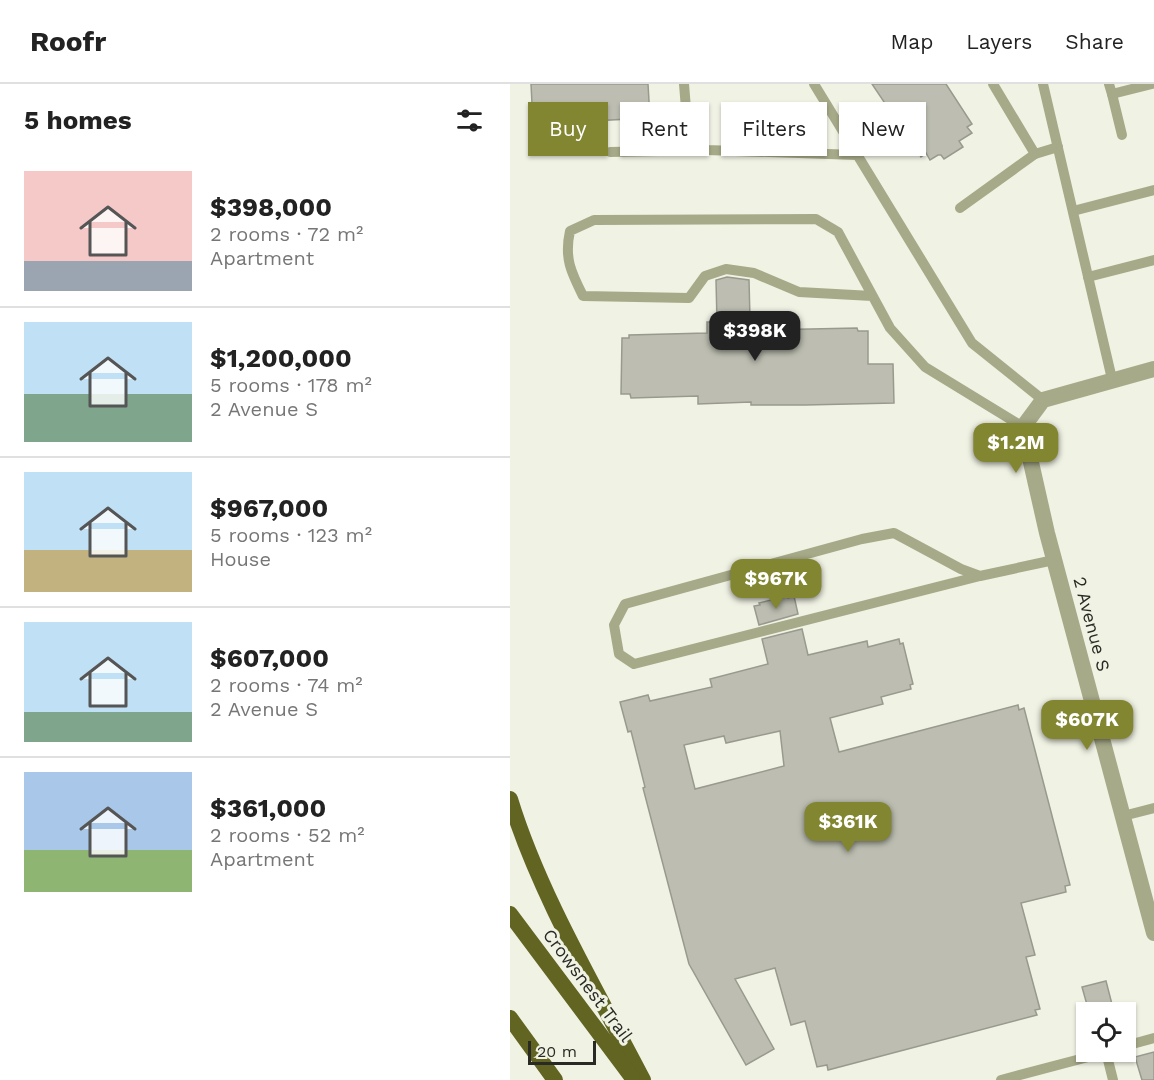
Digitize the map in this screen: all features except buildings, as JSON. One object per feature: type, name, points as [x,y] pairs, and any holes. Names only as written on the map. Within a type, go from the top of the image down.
[{"type":"highway","points":[[510,799],[518,825],[547,893],[643,1080]]},
{"type":"highway","name":"Crowsnest Trail","points":[[510,914],[634,1080]]},
{"type":"highway","points":[[510,1018],[555,1080]]},
{"type":"street","points":[[1023,427],[1043,400],[1154,369]]},
{"type":"street","name":"2 Avenue S","points":[[1023,427],[1054,560],[1154,933]]},
{"type":"lane","points":[[684,84],[685,102]]},
{"type":"lane","points":[[814,84],[839,125]]},
{"type":"lane","points":[[993,84],[1035,154]]},
{"type":"lane","points":[[1043,84],[1112,379]]},
{"type":"lane","points":[[1122,135],[1110,89],[1152,84]]},
{"type":"lane","points":[[960,208],[1035,154],[1058,147]]},
{"type":"lane","points":[[709,150],[839,154]]},
{"type":"lane","points":[[610,152],[620,152]]},
{"type":"lane","points":[[858,156],[972,343],[1043,400]]},
{"type":"lane","points":[[1072,210],[1154,190]]},
{"type":"lane","points":[[873,296],[799,292],[754,273],[726,269],[705,276],[690,298],[583,296],[573,275],[566,249],[570,231],[594,220],[816,219],[838,232],[873,296],[890,328],[925,367],[1023,427]]},
{"type":"lane","points":[[1088,277],[1154,260]]},
{"type":"lane","points":[[981,576],[894,533],[862,539],[625,604],[614,625],[619,654],[634,664],[981,576],[1054,560]]},
{"type":"lane","points":[[1123,816],[1154,808]]},
{"type":"lane","points":[[1136,1044],[1154,1038]]},
{"type":"lane","points":[[1001,1080],[1076,1060]]},
{"type":"lane","points":[[1108,1062],[1113,1080]]},
{"type":"lane","points":[[1043,1069],[1046,1080]]}]
